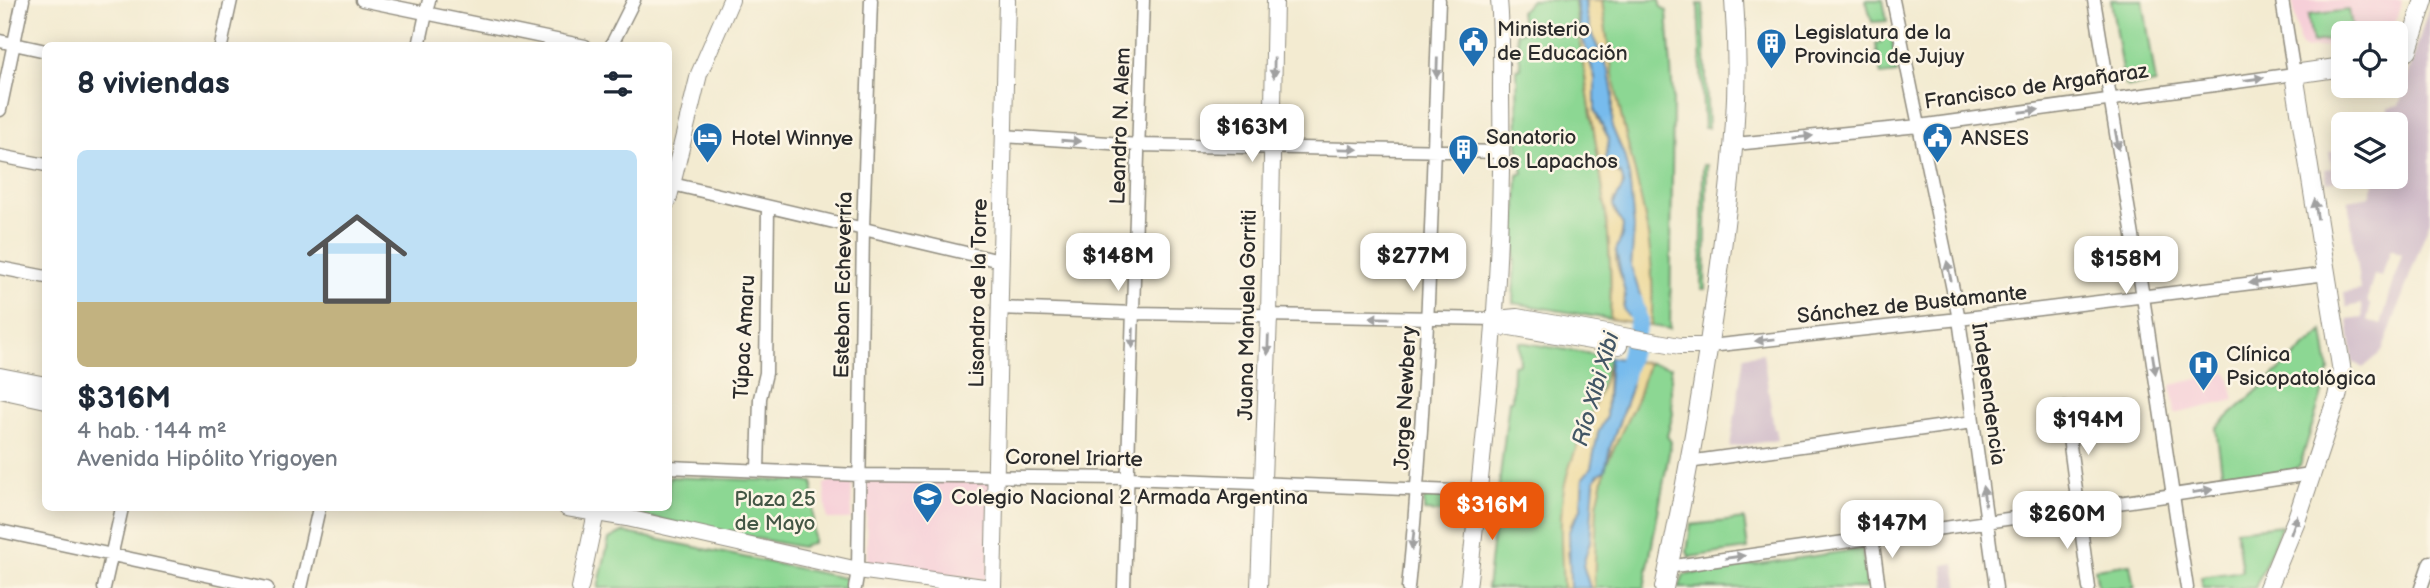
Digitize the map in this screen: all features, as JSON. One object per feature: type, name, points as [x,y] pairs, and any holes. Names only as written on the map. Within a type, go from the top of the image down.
[{"type":"main road","points":[[672,179],[699,74],[731,0]]},
{"type":"main road","name":"Lisandro de la Torre","points":[[992,588],[1007,0]]},
{"type":"main road","name":"Juana Manuela Gorriti","points":[[1259,588],[1269,316],[1275,0]]},
{"type":"main road","points":[[1664,588],[1709,352],[1735,144],[1738,70],[1734,0]]},
{"type":"main road","points":[[2408,50],[2424,0]]},
{"type":"main road","points":[[1468,588],[1495,324],[1502,152],[1501,4]]},
{"type":"main road","name":"Francisco de Argañaraz","points":[[2294,74],[2331,69]]},
{"type":"main road","points":[[2268,588],[2288,543],[2337,397],[2342,372],[2294,74]]},
{"type":"main road","points":[[1495,324],[1515,322],[1680,352],[1709,352]]},
{"type":"main road","points":[[0,376],[42,384]]},
{"type":"main road","points":[[0,390],[42,399]]},
{"type":"main road","points":[[609,513],[859,570],[992,588]]},
{"type":"main road","points":[[580,588],[589,548],[609,513]]},
{"type":"main road","points":[[589,548],[609,513]]},
{"type":"street","points":[[0,110],[23,0]]},
{"type":"street","points":[[222,42],[231,0]]},
{"type":"street","points":[[362,0],[565,42]]},
{"type":"street","points":[[420,42],[429,0]]},
{"type":"street","points":[[613,42],[634,0]]},
{"type":"street","name":"Esteban Echeverría","points":[[855,588],[859,570],[863,228],[871,0]]},
{"type":"street","name":"Leandro N. Alem","points":[[1124,588],[1143,0]]},
{"type":"street","name":"Jorge Newbery","points":[[1408,588],[1418,490],[1429,320],[1439,0]]},
{"type":"street","name":"Independencia","points":[[1893,0],[1959,319],[1996,588]]},
{"type":"street","points":[[2094,0],[2187,588]]},
{"type":"street","points":[[2282,0],[2294,74]]},
{"type":"street","points":[[0,41],[42,50]]},
{"type":"street","name":"Francisco de Argañaraz","points":[[1735,144],[1919,126],[2294,74]]},
{"type":"street","points":[[1003,136],[1139,145],[1502,152]]},
{"type":"street","points":[[0,156],[42,164]]},
{"type":"street","points":[[672,183],[1000,261]]},
{"type":"street","name":"Túpac Amaru","points":[[758,470],[760,398],[766,373],[768,207]]},
{"type":"street","points":[[0,268],[42,276]]},
{"type":"street","name":"Sánchez de Bustamante","points":[[1709,352],[2327,274]]},
{"type":"street","points":[[998,308],[1495,324]]},
{"type":"street","points":[[2065,408],[2089,588]]},
{"type":"street","points":[[1688,461],[1973,422]]},
{"type":"street","name":"Coronel Iriarte","points":[[672,467],[859,475],[1128,478],[1479,492]]},
{"type":"street","points":[[1668,567],[2078,510],[2310,474]]},
{"type":"street","points":[[104,588],[121,511]]},
{"type":"street","points":[[301,588],[318,511]]},
{"type":"street","points":[[0,531],[267,588]]},
{"type":"street","points":[[1872,537],[1879,588]]},
{"type":"street","points":[[2425,581],[2430,562]]},
{"type":"shaded area","points":[[2292,0],[2402,0],[2396,21],[2331,21],[2331,46],[2306,49],[2300,45]]},
{"type":"shaded area","points":[[2430,4],[2430,220],[2382,352],[2363,368],[2353,362],[2348,320],[2363,318],[2362,304],[2346,307],[2344,293],[2360,290],[2348,200],[2370,196],[2372,189],[2408,189],[2408,112],[2388,112],[2388,107],[2399,105],[2401,98],[2408,98],[2408,76]],"holes":[[[2391,249],[2402,254],[2381,325],[2367,320],[2371,305],[2368,303],[2368,296],[2374,275],[2381,277]]]},
{"type":"shaded area","points":[[2331,168],[2331,181],[2327,182],[2325,169]]},
{"type":"shaded area","points":[[1763,353],[1778,440],[1730,447],[1744,356]]},
{"type":"shaded area","name":"Clínica Psicopatológica","points":[[2228,372],[2235,400],[2175,414],[2171,385]]},
{"type":"shaded area","name":"Colegio Nacional 2 Armada Argentina","points":[[866,479],[990,482],[988,580],[867,566]]},
{"type":"shaded area","points":[[834,480],[852,483],[851,519],[827,519],[824,484]]},
{"type":"shaded area","points":[[1955,563],[1959,588],[1946,588],[1943,565]]},
{"type":"green space","points":[[1531,0],[1575,0],[1604,199],[1611,279],[1610,319],[1513,303],[1518,175],[1523,173],[1518,146],[1517,69],[1521,68],[1516,33],[1523,31],[1520,12]]},
{"type":"green space","points":[[1602,0],[1660,0],[1660,6],[1667,11],[1673,97],[1670,329],[1651,326],[1652,274],[1647,227],[1614,82]]},
{"type":"green space","points":[[1866,0],[1883,0],[1887,21],[1872,22]]},
{"type":"green space","points":[[2111,0],[2143,0],[2156,83],[2128,87],[2124,84]]},
{"type":"green space","points":[[1698,4],[1703,4],[1708,128],[1704,128]]},
{"type":"green space","points":[[2349,10],[2351,21],[2331,21],[2331,40],[2312,43],[2308,15]]},
{"type":"green space","points":[[1892,35],[1897,73],[1881,75],[1876,44],[1881,43],[1880,37]]},
{"type":"green space","points":[[1703,165],[1707,165],[1705,289],[1701,289]]},
{"type":"green space","points":[[2323,331],[2329,371],[2300,465],[2294,470],[2223,480],[2216,428]]},
{"type":"green space","points":[[1519,342],[1610,357],[1600,395],[1567,478],[1561,524],[1563,588],[1487,588],[1509,400],[1512,400],[1513,365],[1520,364]]},
{"type":"green space","points":[[1648,363],[1671,367],[1673,414],[1667,436],[1671,442],[1644,588],[1594,588],[1596,520],[1602,480]]},
{"type":"green space","name":"Plaza 25 de Mayo","points":[[672,477],[813,482],[813,543],[801,547],[641,516],[645,511],[672,511]]},
{"type":"green space","points":[[1424,495],[1468,499],[1466,514],[1424,511]]},
{"type":"green space","points":[[1744,519],[1748,549],[1690,557],[1687,552],[1691,525]]},
{"type":"green space","points":[[2282,525],[2255,588],[2203,588],[2201,577],[2242,571],[2236,530]]},
{"type":"green space","points":[[622,532],[849,579],[847,588],[598,588],[609,539]]},
{"type":"green space","points":[[1862,549],[1867,588],[1679,588],[1684,575]]},
{"type":"green space","points":[[2130,564],[2134,588],[2098,588],[2095,569]]},
{"type":"sand","points":[[1575,0],[1581,33],[1595,78],[1597,117],[1609,139],[1615,170],[1623,178],[1622,191],[1614,201],[1614,211],[1623,225],[1616,260],[1624,288],[1623,306],[1634,323],[1610,319],[1611,279],[1604,199]]},
{"type":"sand","points":[[1585,0],[1602,0],[1614,82],[1647,228],[1652,274],[1651,326],[1645,325],[1646,318],[1631,266],[1634,228],[1629,176],[1624,155],[1612,127],[1613,95],[1609,72],[1591,33]]},
{"type":"sand","points":[[1633,361],[1648,363],[1638,397],[1608,461],[1630,391]]},
{"type":"sand","points":[[1608,363],[1606,418],[1598,433],[1591,468],[1583,478],[1581,509],[1571,524],[1568,553],[1572,575],[1570,588],[1563,588],[1561,531],[1564,489]]},
{"type":"sand","points":[[1605,470],[1597,505],[1594,588],[1590,588],[1583,565],[1590,541],[1592,492],[1596,477]]},
{"type":"water","points":[[1576,0],[1585,0],[1591,33],[1609,72],[1613,95],[1612,127],[1624,155],[1629,176],[1634,228],[1631,266],[1645,311],[1645,325],[1634,323],[1623,309],[1626,298],[1616,250],[1622,237],[1623,225],[1613,206],[1624,184],[1621,174],[1605,165],[1609,139],[1595,111],[1595,78],[1581,33]]},
{"type":"water","points":[[1610,357],[1633,361],[1630,391],[1605,470],[1598,474],[1594,481],[1590,541],[1583,565],[1590,588],[1570,588],[1569,531],[1581,509],[1583,478],[1591,468],[1598,433],[1606,418]]},
{"type":"waterway","name":"Río Xibi Xibi","points":[[1622,382],[1639,321],[1634,302]]},
{"type":"place","name":"Ministerio de Educación","points":[[1474,68]]},
{"type":"place","name":"Legislatura de la Provincia de Jujuy","points":[[1771,71]]},
{"type":"place","name":"Hotel Winnye","points":[[708,165]]},
{"type":"place","name":"ANSES","points":[[1938,165]]},
{"type":"place","name":"Sanatorio Los Lapachos","points":[[1463,176]]},
{"type":"place","name":"Clínica Psicopatológica","points":[[2203,393]]},
{"type":"place","name":"Colegio Nacional 2 Armada Argentina","points":[[928,524]]}]
